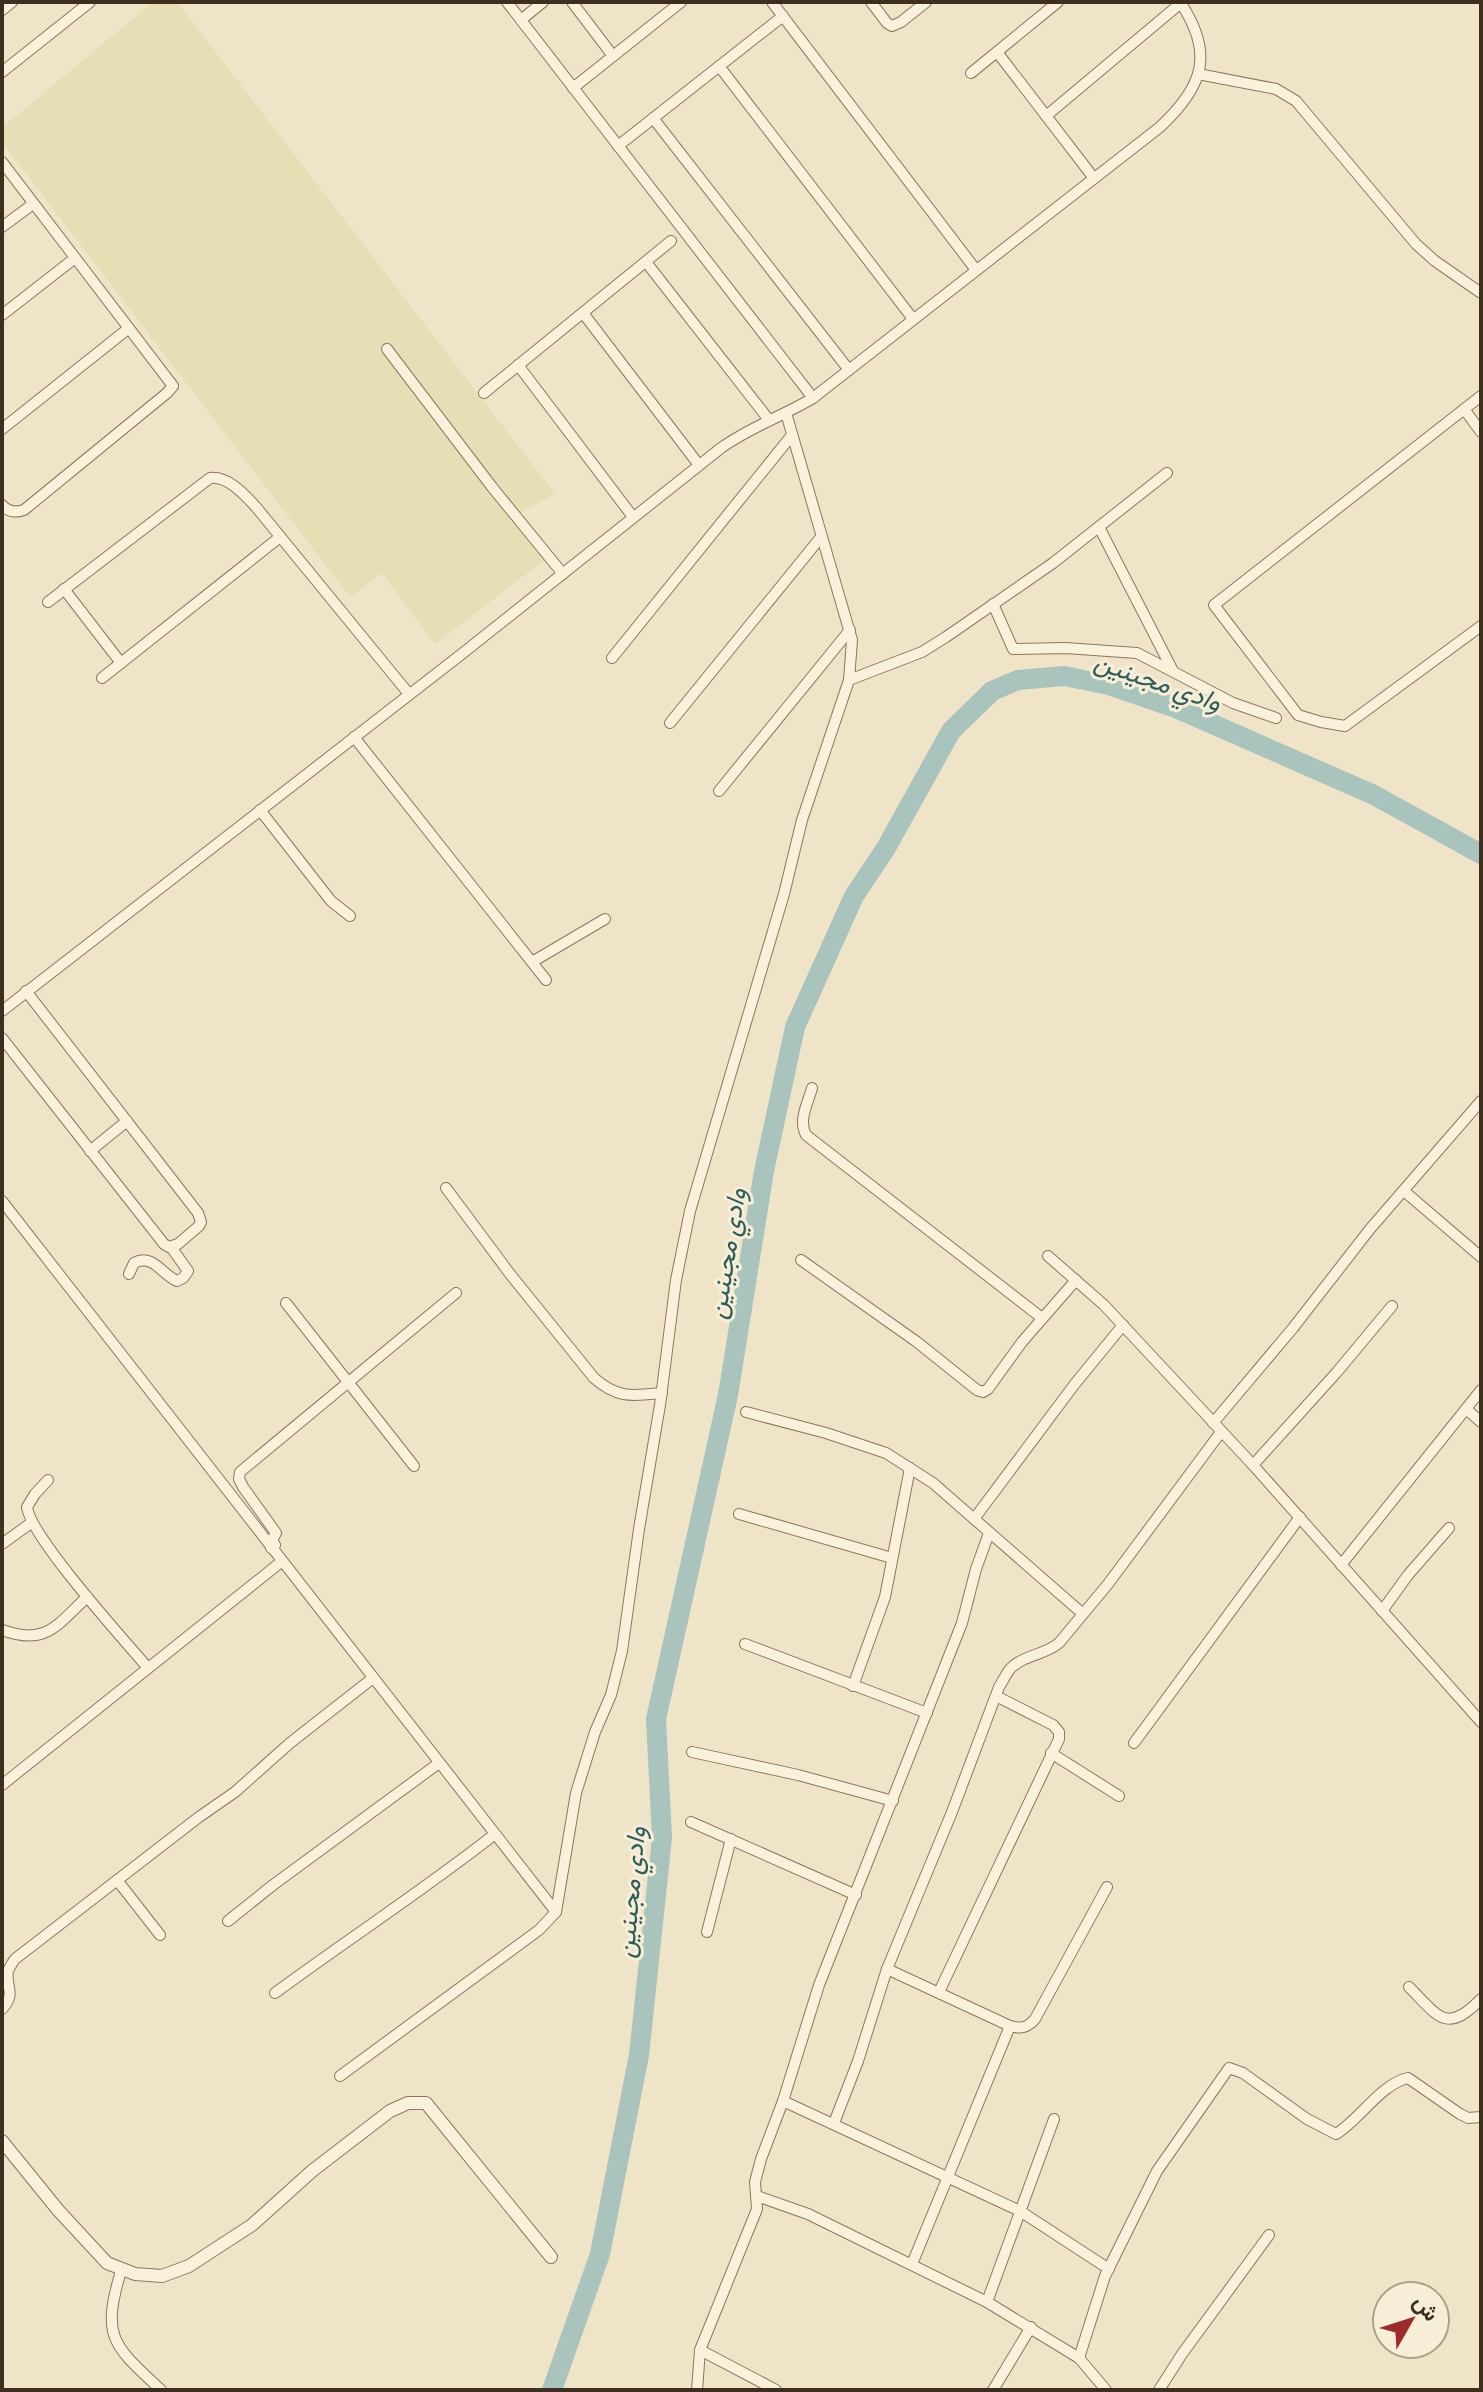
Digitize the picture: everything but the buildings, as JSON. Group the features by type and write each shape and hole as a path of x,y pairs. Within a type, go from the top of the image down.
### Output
{"street":[{"path":"2,10 12,2"},
{"path":"2,72 90,2"},
{"path":"507,2 813,398"},
{"path":"521,20 543,2"},
{"path":"572,2 613,56"},
{"path":"573,88 681,2"},
{"path":"772,2 976,270"},
{"path":"871,2 892,26 926,2"},
{"path":"971,73 1058,2"},
{"path":"2,1011 699,465 737,436 813,398 1173,114 1188,95 1201,59 1198,32 1181,3 1046,116"},
{"path":"618,146 783,16"},
{"path":"997,52 1093,177"},
{"path":"719,66 913,319"},
{"path":"1198,74 1276,89 1296,101 1416,244 1481,293"},
{"path":"653,118 849,370"},
{"path":"2,162 173,386 24,510 15,512 2,505"},
{"path":"2,227 33,204"},
{"path":"484,393 671,241"},
{"path":"2,315 75,258"},
{"path":"646,262 769,420"},
{"path":"583,313 699,465"},
{"path":"2,428 129,328"},
{"path":"387,349 563,574"},
{"path":"518,365 633,517"},
{"path":"1481,396 1214,605 1298,715 1345,726 1481,626"},
{"path":"1464,409 1481,432"},
{"path":"340,2076 539,1930 556,1912 576,1793 595,1732 611,1695 622,1651 662,1393 676,1280 690,1211 784,894 802,820 849,680 850,630 786,413"},
{"path":"612,658 792,435"},
{"path":"849,680 922,652 1099,527 1167,473"},
{"path":"48,602 213,477 243,493 409,694"},
{"path":"1099,527 1174,673"},
{"path":"102,678 280,537"},
{"path":"670,723 821,537"},
{"path":"64,589 121,663"},
{"path":"993,604 1013,649 1079,648 1137,653 1233,703 1276,718"},
{"path":"719,791 850,630"},
{"path":"354,737 546,980"},
{"path":"260,810 331,901 350,916"},
{"path":"532,962 605,919"},
{"path":"26,991 200,1217 199,1226 171,1247"},
{"path":"2,1038 188,1271 177,1281 155,1264 144,1260 134,1263 129,1274"},
{"path":"812,1088 803,1117 802,1128 806,1135 1042,1318"},
{"path":"1213,1423 1293,1328 1370,1229 1481,1101"},
{"path":"90,1151 127,1121"},
{"path":"446,1188 594,1378 607,1389 620,1394 662,1393"},
{"path":"1404,1191 1481,1257"},
{"path":"2,1201 556,1912"},
{"path":"1048,1256 1123,1325 1300,1517 1481,1722"},
{"path":"801,1260 983,1392 1076,1280"},
{"path":"271,1548 275,1545 272,1540 276,1533 243,1487 240,1472 456,1293"},
{"path":"286,1303 414,1466"},
{"path":"1253,1465 1392,1306"},
{"path":"974,1519 1123,1325"},
{"path":"1341,1565 1481,1390"},
{"path":"1466,1409 1481,1422"},
{"path":"746,1412 886,1453 933,1483 1083,1614"},
{"path":"834,2123 858,2061 887,1969 996,1696 1010,1670 1019,1662 1050,1651 1059,1643 1168,1505 1221,1432"},
{"path":"853,1686 885,1597 910,1468"},
{"path":"48,1480 27,1507 31,1523 87,1597 148,1668"},
{"path":"739,1514 892,1558"},
{"path":"1134,1743 1300,1517"},
{"path":"2,1544 31,1523"},
{"path":"1382,1611 1449,1528"},
{"path":"697,2390 700,2350 757,2209 755,2182 761,2159 783,2101 819,1985 962,1623 989,1533"},
{"path":"2,1785 281,1562"},
{"path":"2,1630 34,1637 49,1631 87,1597"},
{"path":"745,1644 927,1713"},
{"path":"2,2009 11,1990 8,1970 15,1959 235,1792 290,1743 373,1678"},
{"path":"939,1992 1059,1739 1059,1732 1053,1725 996,1696"},
{"path":"692,1752 798,1775 893,1801"},
{"path":"1051,1753 1119,1796"},
{"path":"228,1921 439,1763"},
{"path":"691,1822 856,1895"},
{"path":"275,1993 407,1901 495,1834"},
{"path":"707,1932 731,1839"},
{"path":"117,1880 160,1935"},
{"path":"887,1969 1010,2026 1020,2029 1029,2026 1107,1887"},
{"path":"1409,1987 1447,2020 1466,2014 1481,1999"},
{"path":"912,2264 1010,2026"},
{"path":"1079,2358 1109,2269 1157,2171 1229,2068 1243,2073 1307,2119 1336,2134 1375,2099 1408,2078 1460,2114 1468,2118 1481,2117"},
{"path":"2,2141 107,2263 121,2271 162,2276 189,2266 252,2225 366,2127 398,2106 418,2101 426,2103 443,2122 551,2257"},
{"path":"783,2101 1020,2211 1109,2269"},
{"path":"987,2302 1054,2119"},
{"path":"757,2196 808,2214 987,2302 1079,2358 1106,2390"},
{"path":"1159,2390 1269,2235"},
{"path":"121,2271 111,2318 116,2341 123,2354 161,2390"},
{"path":"993,2390 1031,2327"},
{"path":"700,2350 776,2390"}],"shaded area":[{"path":"153,2 177,2 555,494 516,515 546,559 435,644 382,573 350,597 2,142 2,128"}],"waterway":[{"name":"وادي مجينين","path":"552,2390 600,2254 639,2055 662,1838 656,1719 728,1395 764,1171 795,1027 854,896 886,848 951,731 992,691 1018,680 1064,676 1109,685 1176,708 1374,795 1481,854"}]}
